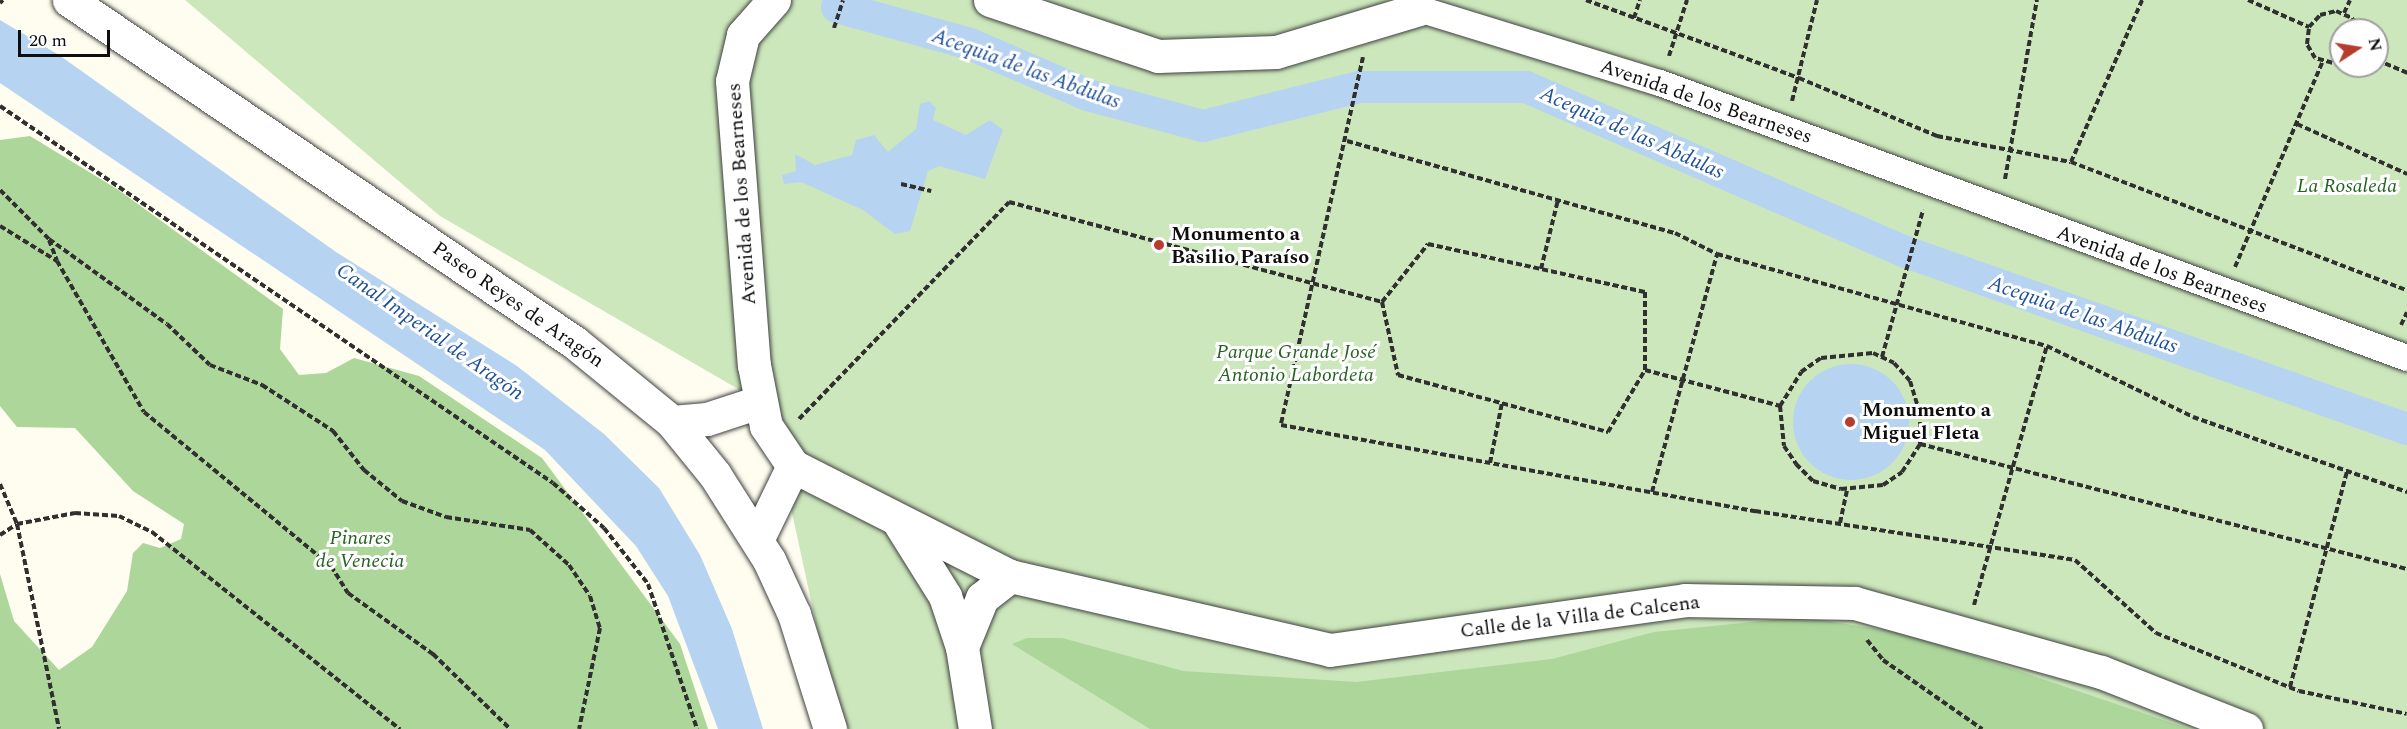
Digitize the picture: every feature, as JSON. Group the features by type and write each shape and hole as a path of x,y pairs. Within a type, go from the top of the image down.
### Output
{"street":[{"name":"Paseo Reyes de Aragón","path":"69,0 574,342 672,422 758,538 794,614 830,729"},
{"name":"Avenida de los Bearneses","path":"774,0 743,35 732,81 759,402 784,456"},
{"name":"Avenida de los Bearneses","path":"990,0 1158,56 1275,52 1420,5 1660,83 2224,293 2407,358"},
{"path":"672,422 707,418 759,402"},
{"path":"758,538 784,456 895,518 926,557 962,647 975,729"},
{"name":"Calle de la Villa de Calcena","path":"895,518 1010,576 1330,650 1685,600 1855,603 2102,672 2246,729"},
{"path":"962,647 982,598 1010,576"}],"path":[{"path":"834,28 843,0"},
{"path":"1586,0 1799,78 1936,136 2014,154 2071,162 2407,290"},
{"path":"1635,18 1640,0"},
{"path":"1660,83 1687,0"},
{"path":"1784,128 1799,78 1817,0"},
{"path":"2014,154 2037,0"},
{"path":"2071,162 2142,0"},
{"path":"2248,0 2309,27"},
{"path":"2344,13 2350,0"},
{"path":"2329,64 2322,63 2310,52 2309,27 2320,15 2344,13"},
{"path":"2344,13 2349,18"},
{"path":"2224,293 2322,63"},
{"path":"1362,65 1347,141 1281,425 1652,492 2074,560 2156,633 2290,687 2407,714"},
{"path":"2389,65 2407,73"},
{"path":"0,106 554,483 604,528 648,584 697,729"},
{"path":"2297,124 2407,174"},
{"path":"1347,141 1675,232 1717,254 1894,306 2047,346 2193,417 2407,492"},
{"path":"901,184 931,191"},
{"path":"0,190 49,239 167,324 210,365 262,385 333,431 364,470 402,501 446,517 530,531 569,566 590,596 600,628 579,729"},
{"path":"1541,269 1558,200"},
{"path":"784,456 1009,202 1382,302"},
{"path":"1882,357 1894,306 1919,222"},
{"path":"0,226 57,261"},
{"path":"49,239 57,261 144,412 331,566 348,593 434,654 510,729"},
{"path":"1428,244 1645,292 1645,370 1608,432 1398,375 1382,302 1428,244"},
{"path":"1652,492 1717,254"},
{"path":"1992,641 1974,603 1988,546 2047,346"},
{"path":"1850,351 1882,357 1910,381 1920,413 1920,444 1902,472 1883,485 1847,490 1813,481 1796,464 1784,446 1780,406 1801,372 1821,358 1850,351"},
{"path":"1645,370 1780,406"},
{"path":"1490,462 1502,403"},
{"path":"1920,444 2407,569"},
{"path":"2290,687 2347,471"},
{"path":"0,484 17,524 59,729"},
{"path":"1840,524 1847,490"},
{"path":"0,535 17,524 106,514 153,532 400,729"},
{"path":"1874,608 1862,634 1883,660 1982,729"}],"green space":[{"name":"Parque Grande José Antonio Labordeta","path":"185,0 2407,0 2407,729 839,729 769,407 440,216"},
{"name":"Pinares de Venecia","path":"30,136 117,189 283,309 280,349 299,375 326,373 354,358 419,376 542,458 680,644 708,729 0,729 0,574 14,621 59,670 92,647 127,591 133,553 143,543 160,548 181,539 184,524 133,491 75,428 17,427 0,406 0,140"},
{"path":"1803,617 1913,635 2190,729 1150,729 1012,644 1027,638 1062,638 1183,671 1356,682 1552,659 1654,632"}],"water":[{"name":"Canal Imperial de Aragón","path":"0,20 59,55 336,252 517,366 604,434 659,488 700,555 732,629 763,729 718,729 668,596 636,546 545,450 0,83"},
{"path":"929,101 936,108 933,120 966,135 990,120 1003,130 985,179 939,166 928,171 910,231 895,234 863,210 801,182 784,184 782,175 796,171 795,154 815,165 852,155 856,140 874,135 888,152 916,129 920,104"},
{"path":"1851,364 1873,369 1892,381 1904,400 1909,422 1904,444 1892,463 1873,475 1851,480 1829,475 1810,463 1798,444 1793,422 1798,400 1810,381 1829,369"}],"waterway":[{"name":"Acequia de las Abdulas","path":"837,7 970,44 1088,95 1203,126 1360,87 1526,87 1906,252 2407,429"}],"place":[{"name":"Monumento a Basilio Paraíso","path":"1159,245"},
{"name":"Monumento a Miguel Fleta","path":"1850,422"}],"park label":[{"name":"La Rosaleda","path":"2347,186"}]}
